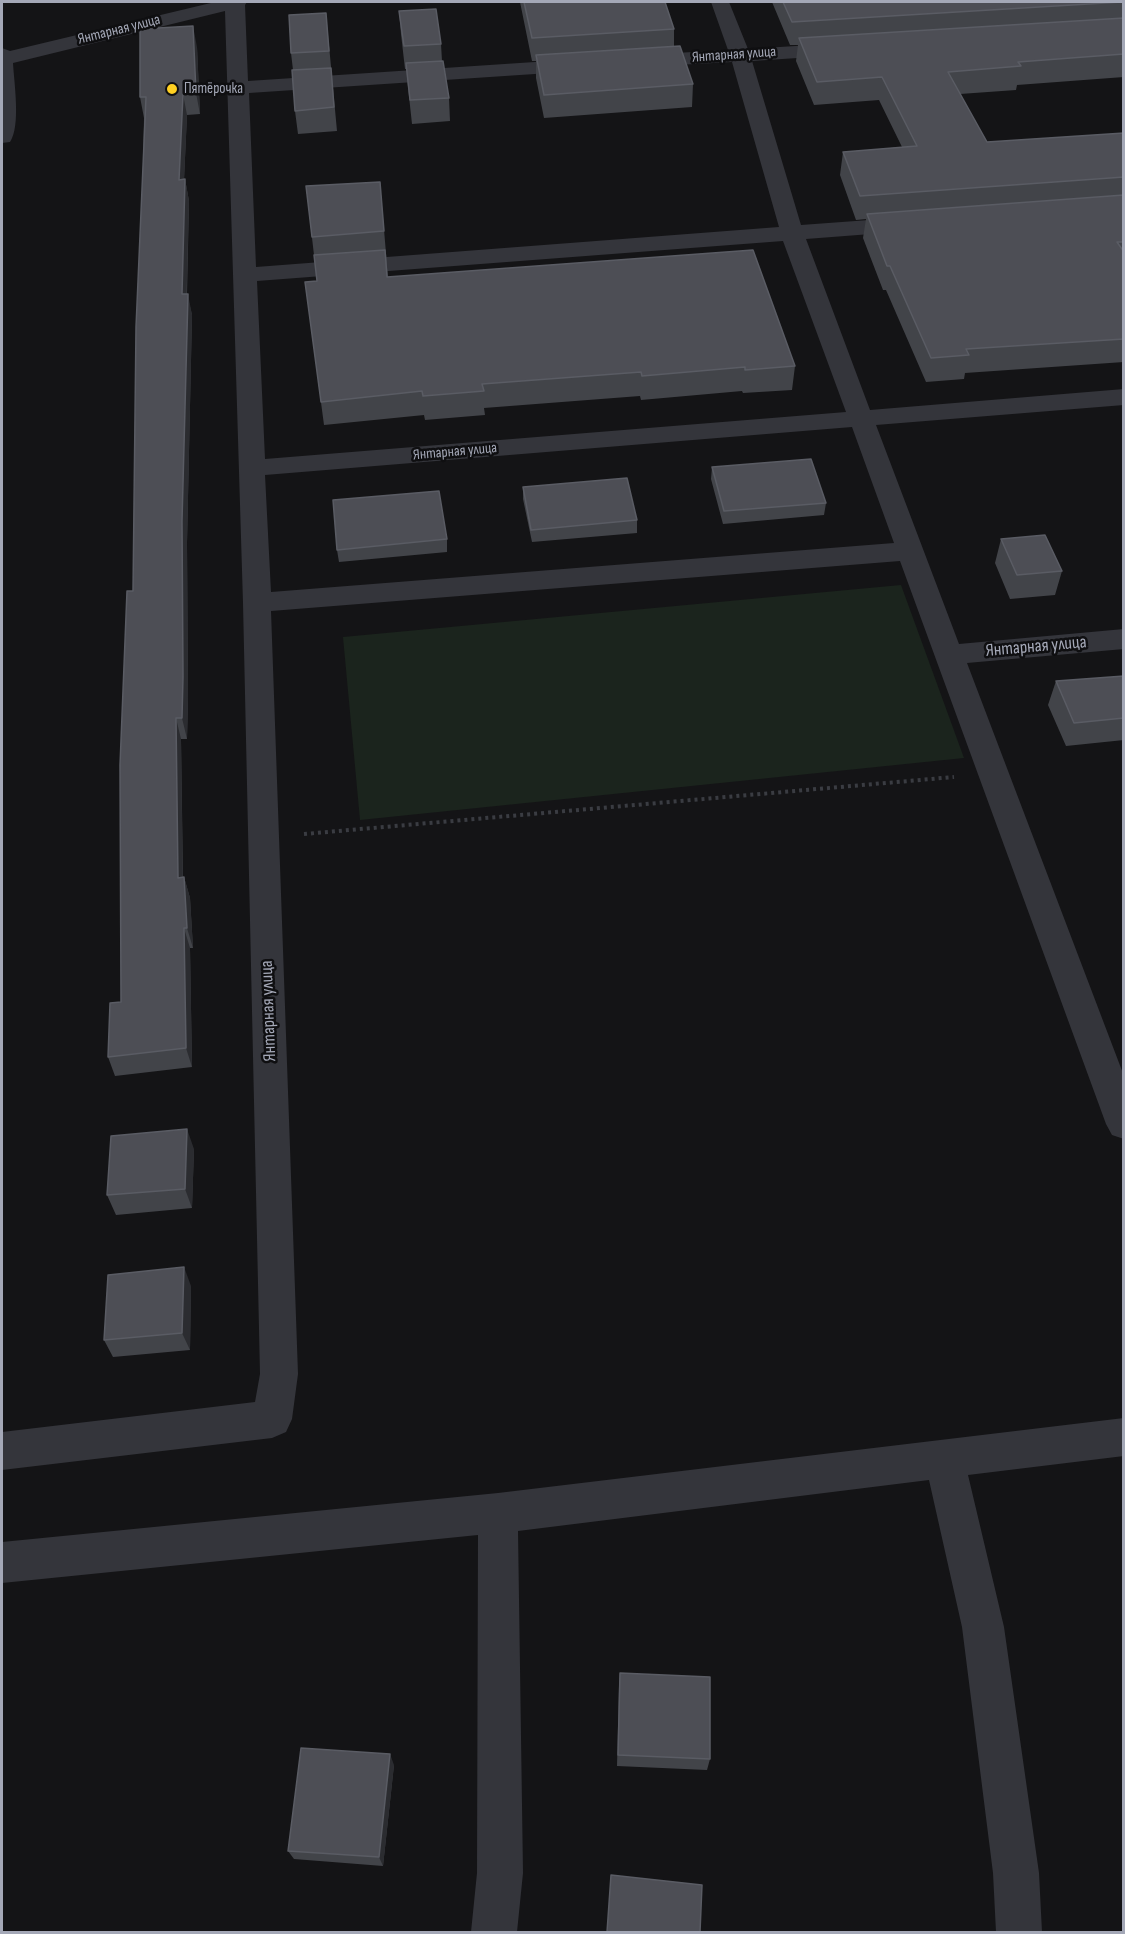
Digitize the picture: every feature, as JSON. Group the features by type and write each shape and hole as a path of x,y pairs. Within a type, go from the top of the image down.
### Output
{"street":[{"name":"Янтарная улица","path":"2,57 236,2 237,88 257,603 279,1374 272,1419 2,1451"},
{"path":"720,2 740,55 792,233 993,773 1115,1075 1124,1124"},
{"name":"Янтарная улица","path":"620,63 868,47"},
{"path":"2,57 2,137"},
{"path":"237,88 596,64"},
{"path":"244,275 934,223"},
{"name":"Янтарная улица","path":"252,468 1124,398"},
{"path":"257,603 910,550"},
{"name":"Янтарная улица","path":"950,655 1124,639"},
{"path":"2,1563 498,1513 1124,1437"},
{"path":"944,1460 983,1627 1016,1874 1019,1932"},
{"path":"494,1932 500,1873 498,1513"}],"path":[{"path":"264,837 993,773"}],"shaded area":[{"path":"901,585 964,758 360,820 343,637"}],"building":[{"path":"524,2 665,2 674,29 532,38"},
{"path":"783,2 1122,2 792,22"},
{"path":"436,9 441,44 404,46 399,11"},
{"path":"326,13 329,51 291,53 289,15"},
{"path":"1124,18 1124,54 1018,62 1021,66 948,72 987,142 1124,133 1124,177 860,196 843,152 917,146 882,77 817,82 799,38"},
{"path":"193,26 196,93 183,94 179,180 185,179 182,294 188,294 182,521 182,718 176,718 178,878 184,877 187,928 184,928 186,1048 108,1057 110,1003 121,1002 120,765 127,591 133,591 136,327 146,97 140,97 140,29"},
{"path":"680,46 693,84 544,95 536,55"},
{"path":"443,61 449,98 410,100 406,63"},
{"path":"331,68 334,107 295,111 292,70"},
{"path":"380,182 384,231 312,237 306,186"},
{"path":"1124,195 1124,242 1117,242 1124,252 1124,339 966,349 969,355 931,358 890,266 887,266 867,214"},
{"path":"385,250 387,277 753,250 795,366 745,370 745,367 642,376 641,372 482,384 484,391 423,396 422,391 321,402 305,282 317,281 314,255"},
{"path":"811,459 826,503 724,511 712,467"},
{"path":"627,478 637,520 531,530 523,487"},
{"path":"439,491 447,539 337,550 333,500"},
{"path":"1045,535 1062,571 1017,575 1001,539"},
{"path":"1124,676 1124,718 1074,723 1056,681"},
{"path":"187,1129 185,1189 107,1195 111,1136"},
{"path":"184,1267 182,1333 104,1340 108,1275"},
{"path":"620,1673 710,1677 710,1759 618,1755"},
{"path":"301,1748 390,1754 379,1857 288,1851"},
{"path":"611,1875 702,1885 700,1932 607,1932"}],"place":[{"name":"Пятёрочка","path":"172,89"}]}
